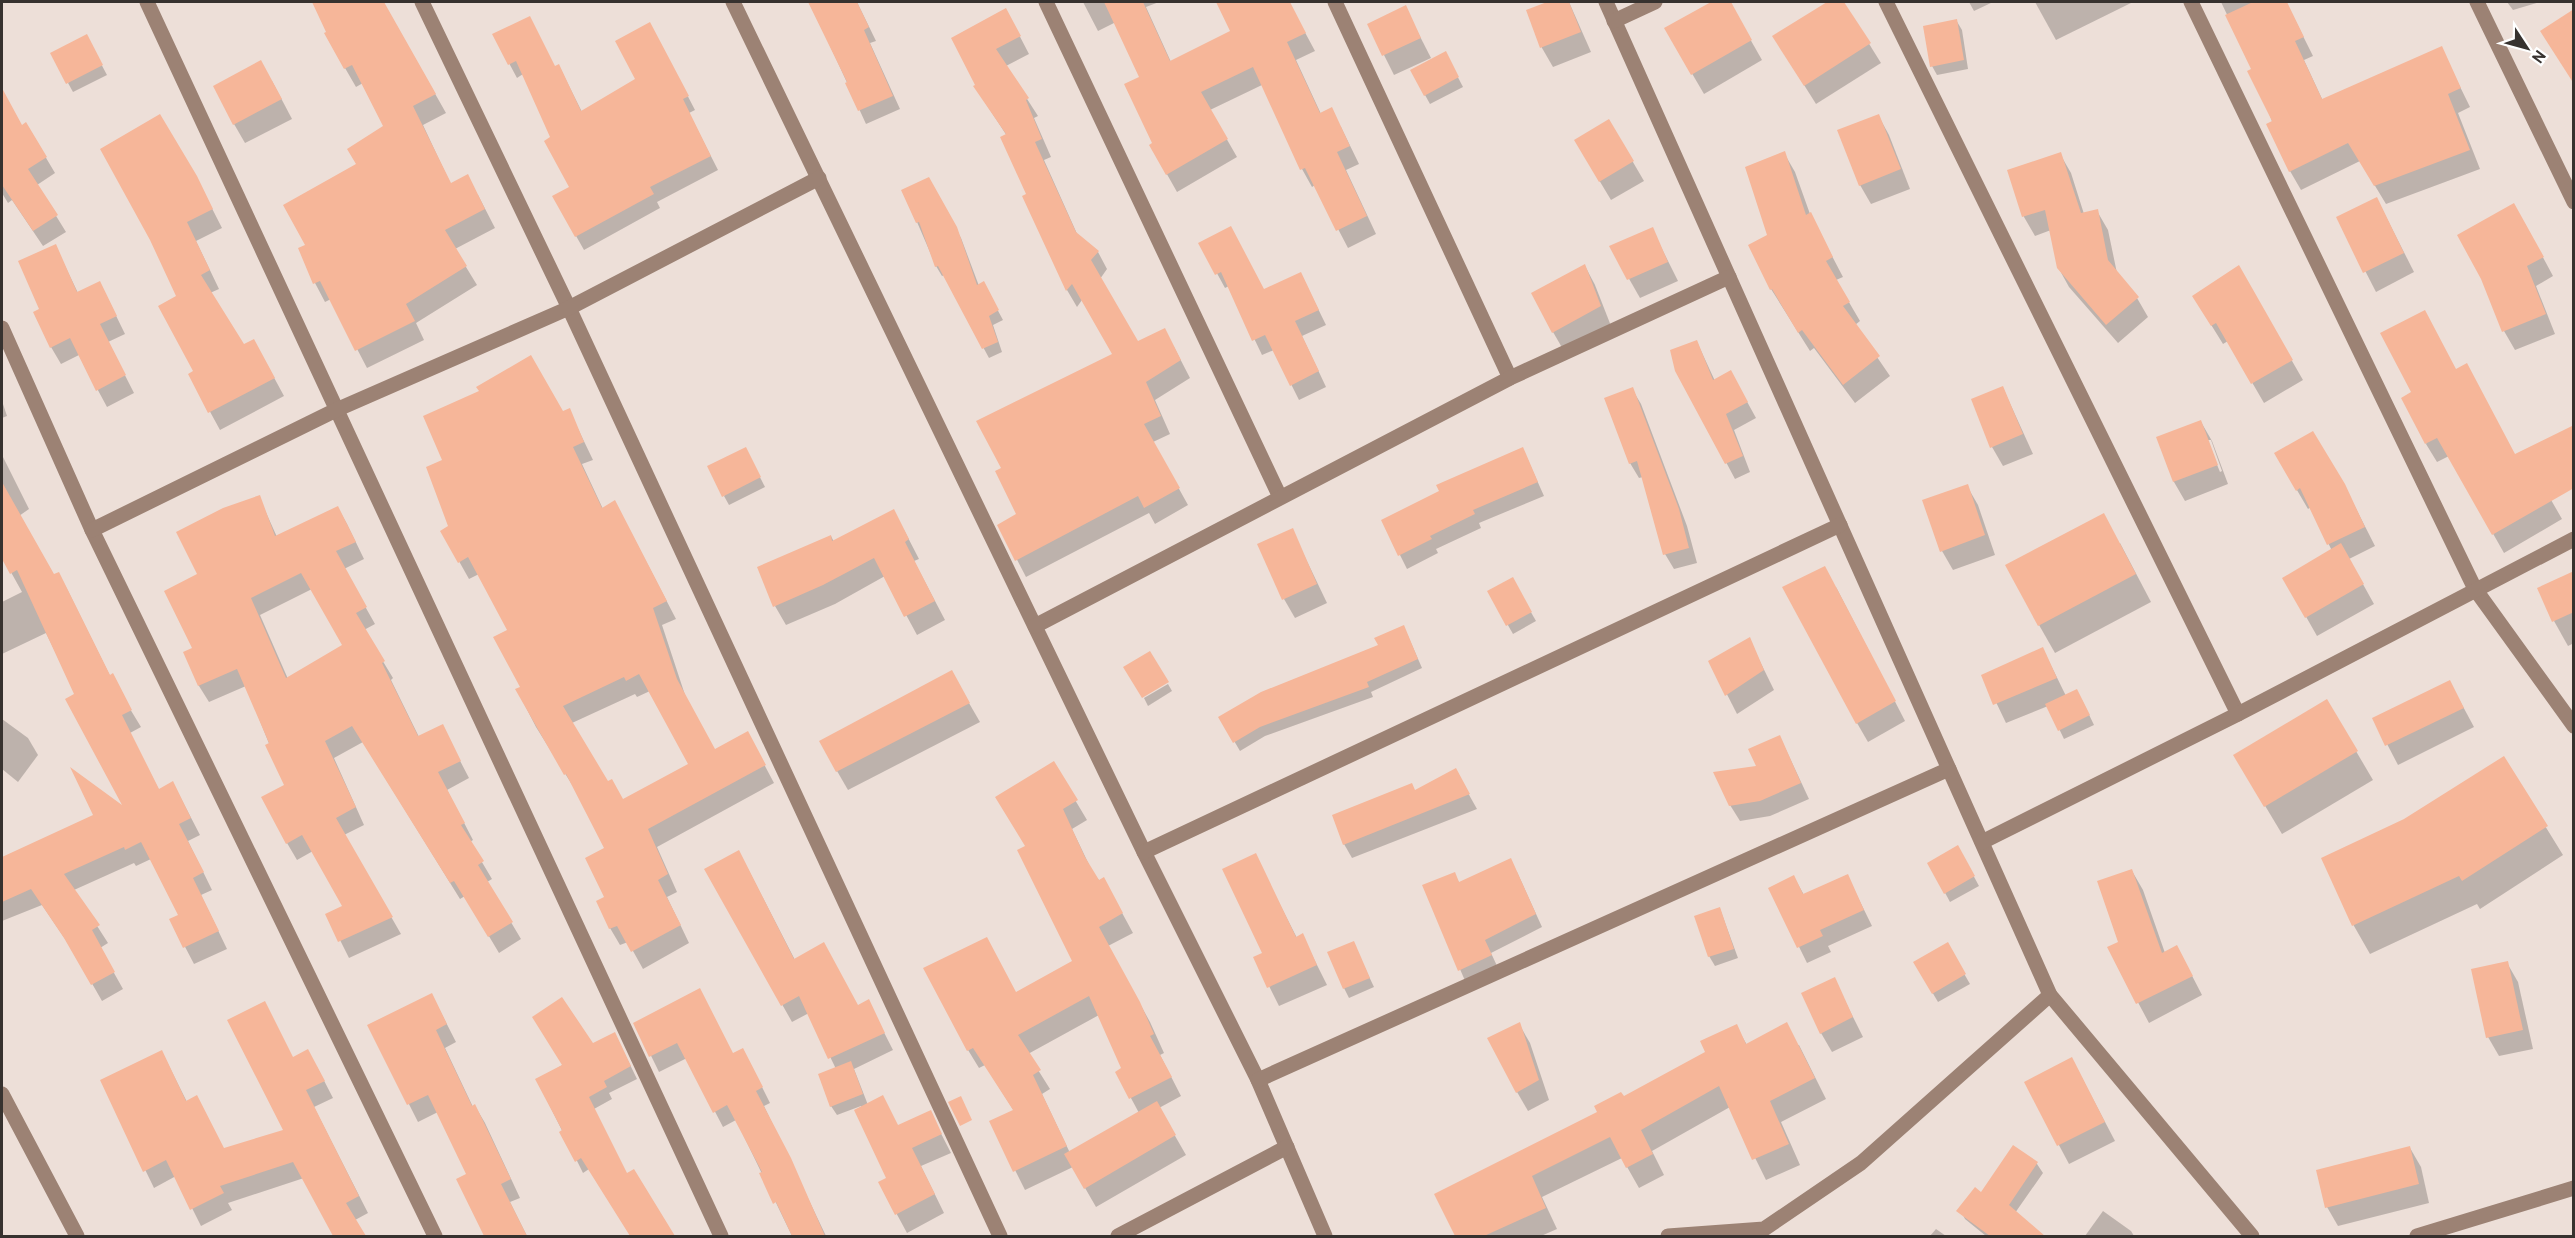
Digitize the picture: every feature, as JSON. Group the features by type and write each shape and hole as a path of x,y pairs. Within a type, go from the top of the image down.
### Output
{"street":[{"path":"147,2 721,1236"},
{"path":"422,2 569,308 1000,1236"},
{"path":"733,2 1144,852 1258,1080 1325,1236"},
{"path":"1047,2 1280,497"},
{"path":"1335,2 1510,378"},
{"path":"1606,2 2050,995 2252,1236"},
{"path":"1614,21 1655,2"},
{"path":"1886,2 2238,714"},
{"path":"2191,2 2475,589 2574,726"},
{"path":"2476,2 2574,202"},
{"path":"92,530 336,410 569,308 819,178"},
{"path":"1035,626 1510,378 1729,277"},
{"path":"2,328 92,530 435,1236"},
{"path":"1144,852 1840,525"},
{"path":"1982,842 2238,714 2574,539"},
{"path":"1258,1080 1949,769"},
{"path":"1668,1236 1764,1230 1861,1163 2050,995"},
{"path":"2,1094 77,1236"},
{"path":"1118,1236 1287,1148"},
{"path":"2417,1236 2450,1232 2574,1188"}],"building":[{"path":"312,2 384,2 436,94 413,106 451,183 468,174 485,209 445,230 467,266 406,304 415,321 355,351 320,281 313,284 298,248 305,245 283,205 356,164 347,149 383,126 352,65 344,69 324,33 326,32"},
{"path":"808,2 857,2 869,27 864,30 893,96 858,111 845,83 847,82"},
{"path":"1104,2 1143,2 1170,61 1230,31 1216,2 1290,2 1306,33 1287,42 1320,113 1332,107 1350,146 1337,152 1367,216 1336,231 1305,168 1300,170 1253,67 1201,92 1228,139 1166,175 1149,145 1152,143 1124,84 1139,77"},
{"path":"1547,2 1569,2 1581,32 1540,48 1526,10"},
{"path":"1711,2 1731,2 1752,40 1691,75 1664,28"},
{"path":"1827,2 1844,2 1871,43 1804,86 1772,36"},
{"path":"2253,2 2287,2 2304,37 2295,41 2322,99 2442,46 2461,88 2448,94 2470,150 2374,186 2348,143 2289,172 2266,124 2272,121 2247,71 2251,69 2225,15"},
{"path":"1406,5 1421,38 1382,56 1367,24"},
{"path":"1006,8 1021,36 996,49 1029,98 1026,100 1042,139 1035,142 1076,232 1099,251 1091,260 1138,341 1165,328 1181,360 1146,382 1161,416 1144,424 1180,488 1144,508 1138,496 1015,561 997,525 1016,514 995,471 1001,468 976,421 1112,354 1072,284 1066,291 1022,196 1026,194 1000,137 1006,134 973,86 975,85 951,38"},
{"path":"2574,9 2574,84 2540,31"},
{"path":"530,16 555,66 559,64 581,111 635,79 615,41 650,22 689,96 683,99 711,156 650,187 654,194 575,237 552,196 569,187 544,141 550,137 516,61 508,65 492,34"},
{"path":"1957,19 1964,60 1930,67 1923,26"},
{"path":"87,34 103,65 66,84 50,53"},
{"path":"1446,51 1459,77 1424,96 1410,70"},
{"path":"261,60 282,99 233,125 213,86"},
{"path":"2,88 22,125 26,122 47,157 28,169 58,215 33,231 2,185"},
{"path":"160,114 197,176 213,209 187,222 210,270 201,275 244,344 254,339 275,378 208,413 188,374 193,371 158,306 176,296 150,240 100,149"},
{"path":"1879,114 1901,169 1859,186 1837,130"},
{"path":"1609,119 1634,161 1599,182 1574,140"},
{"path":"1785,151 1806,215 1811,212 1833,257 1826,261 1850,302 1843,306 1880,356 1843,385 1802,330 1798,333 1772,289 1770,290 1748,245 1767,235 1745,167"},
{"path":"2061,152 2081,213 2098,209 2108,260 2139,297 2106,325 2057,268 2045,210 2022,217 2007,170"},
{"path":"929,177 957,227 977,285 984,281 999,310 989,316 998,342 982,349 938,266 935,267 919,222 916,223 901,190"},
{"path":"2377,197 2404,253 2363,273 2336,217"},
{"path":"2514,203 2544,257 2527,266 2546,314 2502,332 2481,279 2457,235"},
{"path":"1231,226 1264,289 1301,272 1319,310 1295,321 1319,371 1290,386 1265,335 1252,341 1221,272 1215,275 1198,243"},
{"path":"1653,227 1668,262 1627,280 1609,246"},
{"path":"56,244 77,292 100,281 117,316 100,324 126,375 96,391 70,338 50,348 33,312 39,309 18,261"},
{"path":"1585,264 1601,306 1552,333 1531,293"},
{"path":"2239,265 2293,360 2251,384 2216,323 2211,326 2192,296"},
{"path":"2425,310 2456,369 2467,363 2515,454 2574,425 2574,488 2492,535 2437,438 2425,444 2401,398 2411,392 2380,333"},
{"path":"1697,340 1713,380 1731,370 1748,402 1726,414 1743,456 1725,464 1675,371 1670,350"},
{"path":"531,355 563,411 570,408 584,442 573,447 602,508 615,500 667,601 653,608 677,679 715,749 748,731 766,765 648,829 668,874 658,880 681,925 631,952 617,926 609,929 596,901 604,897 585,858 604,848 566,774 564,775 515,689 520,687 493,637 507,630 468,557 458,563 440,531 448,526 426,467 442,460 423,416 479,391 476,387","holes":["639,674 688,764 623,799 612,779 608,781 563,706 624,677 626,681"]},
{"path":"2003,386 2023,434 1990,448 1971,399"},
{"path":"1633,387 1679,509 1689,548 1663,555 1637,461 1629,464 1604,398"},
{"path":"2201,420 2218,465 2173,482 2156,437"},
{"path":"2313,431 2345,484 2365,527 2327,545 2300,488 2296,491 2274,453"},
{"path":"746,447 761,477 722,497 707,466"},
{"path":"1523,447 1538,482 1473,510 1475,514 1430,536 1432,539 1398,556 1381,520 1439,491 1436,485"},
{"path":"2,482 54,574 59,572 110,675 113,673 132,710 122,715 159,789 173,781 191,818 179,824 204,872 193,878 219,931 183,948 169,919 178,915 141,842 125,850 124,847 64,874 100,925 92,930 115,972 91,985 64,938 31,889 2,902 2,857 93,815 70,767 122,805 65,699 74,694 17,570 10,574 2,559"},
{"path":"1968,484 1985,535 1940,552 1922,500"},
{"path":"260,495 275,536 338,506 356,542 336,551 367,607 356,613 385,661 382,663 418,736 443,724 461,761 438,772 465,823 461,825 484,861 478,865 513,922 488,937 454,881 450,883 352,726 325,741 356,807 336,818 393,917 338,942 325,914 342,906 302,835 286,844 261,797 284,785 265,745 269,743 237,669 198,686 183,652 192,648 164,591 197,574 176,532 223,508","holes":["301,573 342,645 286,678 251,598"]},
{"path":"894,509 909,539 905,542 935,601 904,617 874,558 823,585 773,607 757,567 831,535 832,541"},
{"path":"2104,513 2136,574 2038,626 2005,565"},
{"path":"1293,528 1317,584 1282,600 1257,544"},
{"path":"2341,543 2364,584 2305,618 2282,578"},
{"path":"1825,566 1896,701 1856,724 1782,587"},
{"path":"2574,571 2574,612 2552,622 2537,588"},
{"path":"1513,577 1532,612 1506,626 1487,591"},
{"path":"1404,625 1418,659 1367,682 1369,687 1260,727 1233,743 1218,717 1261,692 1378,645 1374,638"},
{"path":"1750,637 1764,670 1725,696 1708,661"},
{"path":"2043,647 2057,678 1993,705 1981,675"},
{"path":"1150,651 1169,682 1142,698 1123,667"},
{"path":"952,670 970,703 836,772 819,741"},
{"path":"2450,680 2464,708 2385,746 2372,718"},
{"path":"2077,689 2090,715 2058,731 2045,704"},
{"path":"2327,699 2358,751 2264,807 2233,755"},
{"path":"1780,735 1801,783 1760,801 1729,806 1713,772 1756,766 1748,749"},
{"path":"2504,756 2548,826 2462,881 2459,876 2352,926 2321,858 2404,819"},
{"path":"1054,761 1078,800 1063,809 1085,857 1099,880 1104,877 1123,913 1099,927 1140,1002 1154,1034 1150,1036 1172,1077 1129,1099 1115,1072 1121,1068 1089,996 1018,1035 1041,1070 1033,1075 1067,1146 1013,1172 989,1121 1013,1110 973,1048 967,1051 923,968 987,937 1016,992 1072,961 1017,850 1025,846 995,797"},
{"path":"1456,768 1470,794 1343,845 1332,815 1412,783 1415,790"},
{"path":"1958,845 1975,876 1944,894 1927,863"},
{"path":"739,850 794,959 824,942 858,1005 869,999 885,1033 828,1059 799,996 781,1006 704,869"},
{"path":"1256,853 1296,937 1303,933 1317,965 1267,988 1253,957 1262,953 1222,869"},
{"path":"1511,858 1536,914 1485,940 1492,955 1458,971 1422,885 1455,872 1459,882"},
{"path":"2132,869 2162,953 2177,945 2193,976 2136,1004 2107,947 2118,942 2097,881"},
{"path":"1848,874 1864,910 1820,930 1823,936 1797,948 1768,888 1794,875 1803,894"},
{"path":"1720,907 1734,949 1708,957 1694,916"},
{"path":"1354,941 1370,978 1343,989 1327,952"},
{"path":"1948,942 1966,974 1932,994 1913,962"},
{"path":"2508,961 2523,1030 2486,1038 2471,969"},
{"path":"1835,977 1853,1017 1820,1034 1801,993"},
{"path":"700,988 733,1053 743,1048 763,1087 756,1091 791,1158 825,1236 792,1236 776,1202 773,1204 759,1173 762,1172 727,1105 713,1113 677,1043 649,1057 633,1023"},
{"path":"432,993 447,1024 436,1030 472,1106 475,1104 511,1179 501,1184 527,1236 484,1236 456,1179 466,1174 428,1095 407,1105 367,1025"},
{"path":"562,997 593,1043 615,1032 631,1066 604,1081 607,1087 589,1097 627,1173 634,1169 675,1236 630,1236 581,1158 575,1162 559,1132 562,1130 535,1079 562,1065 532,1017"},
{"path":"265,1001 293,1057 308,1049 325,1081 306,1090 359,1196 346,1203 366,1236 333,1236 293,1162 220,1186 224,1193 190,1210 166,1160 143,1172 100,1080 162,1050 186,1101 197,1095 224,1148 283,1130 227,1020"},
{"path":"1520,1022 1539,1080 1516,1093 1487,1038"},
{"path":"1787,1022 1815,1078 1770,1101 1789,1144 1752,1160 1719,1086 1641,1130 1653,1154 1626,1168 1610,1137 1532,1176 1546,1208 1484,1236 1455,1236 1434,1194 1597,1112 1594,1106 1621,1092 1624,1096 1705,1052 1700,1041 1737,1024 1746,1044"},
{"path":"2072,1057 2105,1122 2057,1146 2024,1082"},
{"path":"851,1061 863,1094 830,1107 818,1074"},
{"path":"883,1095 898,1125 931,1110 942,1134 912,1148 935,1194 895,1215 878,1182 886,1178 854,1110"},
{"path":"961,1096 972,1120 960,1126 948,1102"},
{"path":"1157,1101 1176,1135 1084,1189 1064,1154"},
{"path":"2013,1145 2038,1162 2009,1205 2045,1236 1990,1236 1956,1211 1975,1187 1981,1192"},
{"path":"2410,1146 2419,1184 2325,1208 2316,1170"}]}
